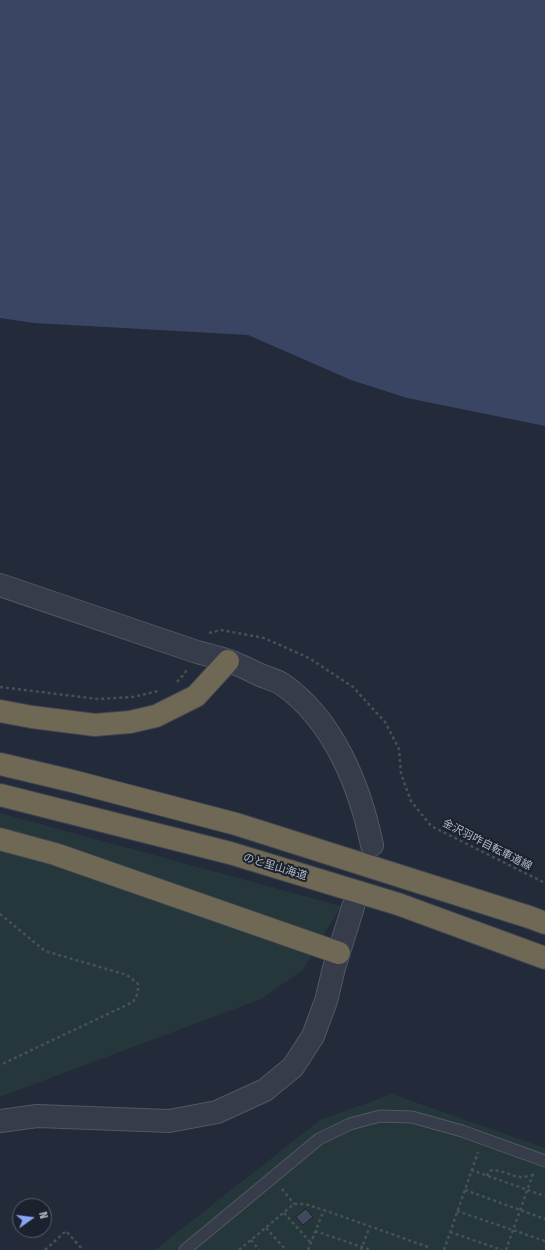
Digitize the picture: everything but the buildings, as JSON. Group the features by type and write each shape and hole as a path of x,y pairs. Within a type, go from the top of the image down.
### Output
{"highway":[{"path":"0,711 32,717 95,725 130,722 156,716 196,696 228,661"},
{"path":"0,764 72,781 236,824 406,877 545,923"},
{"name":"のと里山海道","path":"0,795 230,853 398,904 545,958"},
{"path":"0,839 55,854 339,953"}],"street":[{"path":"0,585 197,652 228,661 282,684 308,707 330,735 344,760 357,789 372,845"},
{"path":"0,1122 37,1116 169,1122 217,1112 265,1090 293,1067 313,1036 326,1001 339,953 354,907"}],"lane":[{"path":"185,1250 319,1139 350,1124 380,1116 412,1117 462,1131 545,1161"}],"path":[{"name":"金沢羽咋自転車道線","path":"175,684 185,673 197,652 198,643 208,634 220,630 264,638 309,658 354,688 385,722 399,748 401,774 411,801 431,826 545,883"},
{"path":"0,687 98,699 133,697 164,689"},
{"path":"0,914 45,951 127,976 138,984 138,993 133,1002 0,1065"},
{"path":"444,1250 479,1149"},
{"path":"471,1170 545,1196"},
{"path":"487,1176 489,1171 494,1170 520,1177 526,1177 533,1174 506,1250"},
{"path":"281,1188 294,1204"},
{"path":"464,1190 545,1219"},
{"path":"239,1250 294,1204 305,1204 370,1226 433,1250"},
{"path":"308,1250 324,1210"},
{"path":"457,1211 545,1241"},
{"path":"284,1213 311,1243"},
{"path":"362,1248 370,1226"},
{"path":"266,1228 286,1250"},
{"path":"45,1250 66,1231 81,1249"},
{"path":"316,1231 371,1250"},
{"path":"450,1232 502,1250"},
{"path":"251,1240 259,1250"}],"shaded area":[{"path":"0,813 341,906 303,970 261,999 0,1097"},
{"path":"392,1094 545,1148 545,1250 155,1250 320,1120"}],"water":[{"path":"0,0 545,0 545,426 407,398 351,380 248,335 34,323 0,318"}],"tunnel":[{"path":"353,907 372,847"}]}
